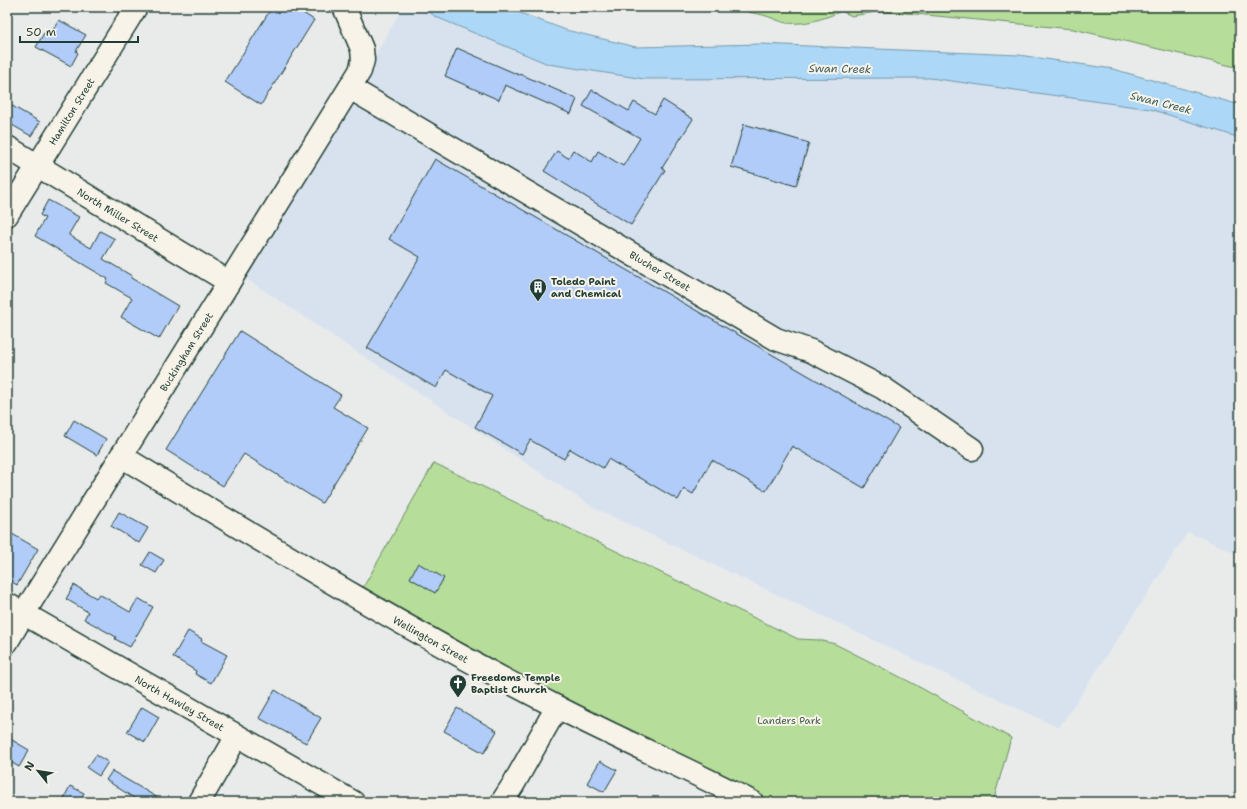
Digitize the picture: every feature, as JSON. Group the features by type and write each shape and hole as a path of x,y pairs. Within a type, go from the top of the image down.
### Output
{"street":[{"name":"Hamilton Street","path":"7,215 136,7"},
{"name":"Buckingham Street","path":"7,642 15,608 121,456 360,71 363,60 362,49 344,7"},
{"name":"Blucher Street","path":"350,88 776,338 811,351 883,388 972,449"},
{"name":"North Miller Street","path":"7,148 229,282"},
{"name":"Wellington Street","path":"121,456 352,595 557,707 752,802"},
{"name":"North Hawley Street","path":"15,608 353,802"},
{"path":"502,802 557,707"},
{"path":"199,802 236,736"}],"shaded area":[{"path":"403,7 504,7 566,30 636,47 761,44 1019,55 1113,69 1240,107 1240,555 1188,532 1059,728 594,508 245,278"}],"green space":[{"path":"740,7 1240,7 1240,68 1073,29 905,13 876,12 852,16 841,11 814,21 786,23 748,12"},
{"name":"Landers Park","path":"434,463 798,639 819,640 835,644 912,683 1011,738 993,802 767,802 550,694 361,591"}],"water":[{"name":"Swan Creek","path":"422,7 504,7 566,30 636,47 761,44 1019,55 1113,69 1240,105 1240,138 1150,109 930,78 644,79 548,64 436,17"}],"building":[{"path":"272,7 294,7 314,20 261,105 225,82"},
{"path":"59,20 86,35 76,51 78,53 71,66 36,47 44,33 49,36"},
{"path":"457,48 577,99 571,114 505,85 499,100 445,76"},
{"path":"592,90 629,111 634,102 655,114 663,100 693,119 662,168 665,170 631,225 544,171 557,151 568,158 573,150 592,162 598,151 623,166 640,138 583,106"},
{"path":"7,103 40,122 31,136 7,122"},
{"path":"744,124 809,143 796,186 731,167"},
{"name":"Toledo Paint and Chemical","path":"435,159 899,428 864,488 792,446 766,491 712,460 693,494 684,489 678,500 608,459 603,468 570,449 564,459 530,440 522,454 475,427 492,396 446,370 436,388 367,348 420,257 389,239"},
{"path":"48,200 79,217 69,235 91,248 100,231 115,239 103,259 132,276 131,278 178,306 159,339 121,317 132,298 106,283 108,279 35,236 45,218 40,215"},
{"path":"240,331 341,395 333,407 368,428 322,503 244,454 223,486 166,450"},
{"path":"74,420 106,439 97,455 65,436"},
{"path":"119,512 148,528 139,543 111,526"},
{"path":"7,531 38,549 17,585 7,579"},
{"path":"150,552 164,560 156,573 142,565"},
{"path":"418,563 444,578 435,593 410,578"},
{"path":"74,585 96,598 99,594 130,612 138,598 153,607 130,647 115,639 116,637 84,619 88,612 66,599"},
{"path":"188,631 202,639 201,641 227,655 211,683 195,674 196,671 173,657"},
{"path":"275,690 321,718 306,743 259,718"},
{"path":"142,707 159,717 145,742 127,732"},
{"path":"457,708 497,731 484,753 444,731"},
{"path":"7,737 29,750 19,767 7,760"},
{"path":"96,755 108,762 99,776 87,768"},
{"path":"600,761 617,770 604,792 587,783"},
{"path":"112,771 165,802 140,802 106,780"},
{"path":"70,786 84,793 80,802 71,802 64,798"}],"place":[{"name":"Toledo Paint and Chemical","path":"538,302"},
{"name":"Freedoms Temple Baptist Church","path":"458,698"}]}
